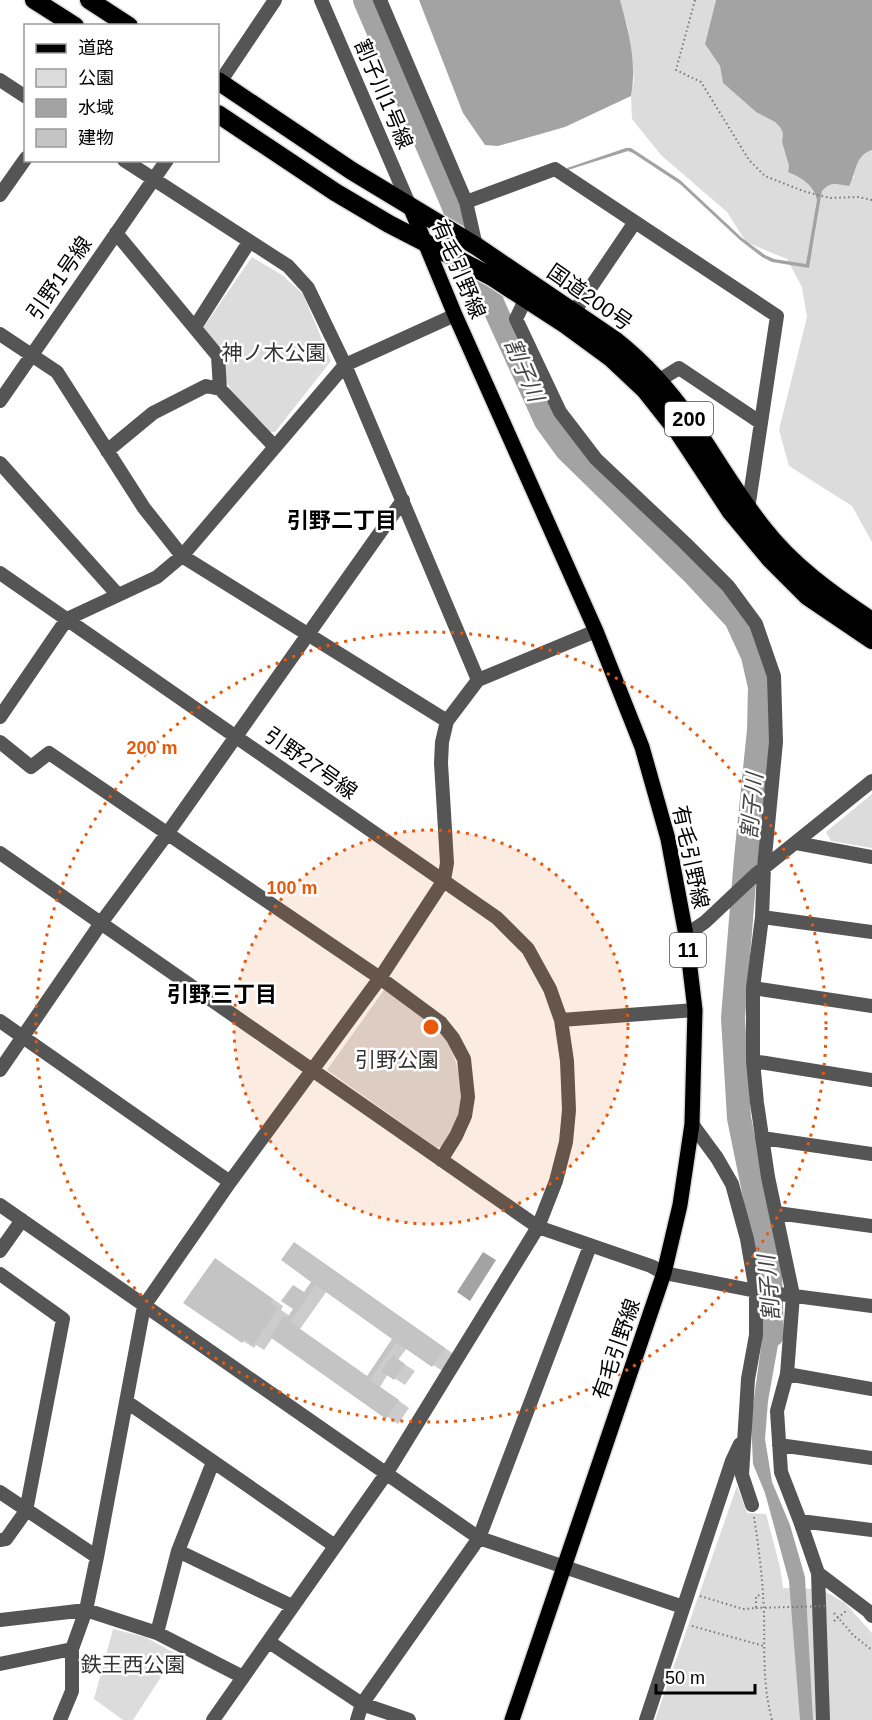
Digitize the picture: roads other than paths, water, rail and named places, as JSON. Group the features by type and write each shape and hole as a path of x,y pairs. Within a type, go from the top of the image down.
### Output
{"highway":[{"path":"34,0 72,24"},
{"path":"49,0 84,24"},
{"path":"88,0 126,24"},
{"path":"101,0 135,24"},
{"name":"国道200号","path":"219,82 352,171 476,246 616,341 658,381 690,421 763,529 797,566 836,597 872,621"},
{"name":"国道200号","path":"219,115 335,192 389,224 426,241 492,277 611,358 645,390 679,433 731,512 771,560 807,596 872,640"}],"main road":[{"name":"有毛引野線","path":"410,204 455,315 596,631 642,747 668,839 686,935 696,1010 692,1124 680,1205 664,1273 512,1720"}],"street":[{"path":"219,80 275,0"},
{"name":"割子川1号線","path":"321,0 410,204"},
{"path":"380,0 466,202 476,246"},
{"path":"0,80 24,96"},
{"path":"0,195 24,161"},
{"path":"127,162 288,266 308,288 345,365 478,680"},
{"name":"引野1号線","path":"0,401 166,162"},
{"path":"466,202 555,169 777,316 748,509"},
{"path":"574,312 634,222"},
{"path":"116,233 218,356 220,389"},
{"path":"195,327 249,242"},
{"path":"525,298 516,319 560,412 596,459 686,543 728,586 756,624 774,676 776,742 759,871 762,917 753,988 753,1061 762,1138 777,1213 789,1294 787,1374 777,1412 780,1472 818,1573 823,1720"},
{"path":"0,717 67,620 157,577 182,556 345,365 455,315"},
{"path":"0,334 57,372 144,508 182,556 447,721"},
{"path":"658,381 679,368 761,423"},
{"path":"107,451 153,412 206,387 220,389 275,447"},
{"path":"0,463 118,595"},
{"path":"0,1070 101,923 167,834 403,500"},
{"name":"引野27号線","path":"0,573 497,918 528,950 550,989 561,1020 568,1071 569,1110 566,1142 556,1181 538,1227 386,1474 213,1720"},
{"path":"60,1720 72,1691 72,1649 86,1610 128,1402 144,1306 230,1182 380,978 444,880 447,863 441,763 442,742 447,721 478,680 596,631"},
{"path":"0,742 31,767 49,753 380,978 441,1023 453,1038 464,1059 468,1097 465,1116 441,1160"},
{"path":"686,935 705,922 759,871 872,782"},
{"path":"796,843 872,857"},
{"path":"0,853 538,1227 651,1266 664,1273 756,1291 872,1306"},
{"path":"762,917 872,932"},
{"path":"753,988 872,1006"},
{"path":"561,1020 696,1010"},
{"path":"0,1021 230,1182"},
{"path":"753,1061 872,1080"},
{"path":"692,1124 717,1158 732,1184 747,1239 756,1291 756,1335 748,1379 742,1475 752,1505"},
{"path":"762,1138 872,1154"},
{"path":"0,1204 479,1538 683,1607"},
{"path":"777,1213 872,1226"},
{"path":"0,1251 22,1220"},
{"path":"357,1720 362,1704 479,1538 590,1246"},
{"path":"0,1274 63,1319 26,1511 6,1539 0,1540"},
{"path":"787,1374 872,1389"},
{"path":"128,1402 335,1546"},
{"path":"646,1720 732,1461 744,1437"},
{"path":"779,1444 872,1458"},
{"path":"157,1633 178,1551 213,1462"},
{"path":"0,1492 97,1557"},
{"path":"800,1521 872,1530"},
{"path":"178,1551 292,1606"},
{"path":"818,1573 871,1609"},
{"path":"0,1620 86,1610 157,1633 243,1677"},
{"path":"269,1642 362,1704 409,1720"},
{"path":"0,1664 72,1649"}],"water":[{"path":"419,0 620,0 633,60 631,96 565,127 498,146 485,145 463,113"},
{"path":"716,0 872,0 872,150 859,160 849,186 831,184 822,191 809,268 772,262 762,257 740,240 680,184 633,153 628,151 568,170 567,168 631,148 680,180 742,238 765,255 774,259 806,264 817,200 807,183 788,172 789,166 780,127 756,112 723,83 720,66 705,44"},
{"path":"483,1252 496,1260 470,1301 457,1292"},
{"path":"762,1302 780,1306 778,1345 768,1401 765,1439 772,1482 790,1525 805,1577 813,1720 800,1720 789,1581 765,1493 753,1464 751,1420 763,1333"}],"waterway":[{"name":"割子川","path":"365,0 451,200 494,307 546,421 567,450 695,575 736,619 753,656 760,687 759,730 733,1018 739,1118 770,1270 772,1335"}],"district":[{"name":"引野二丁目","path":"342,520"},
{"name":"引野三丁目","path":"222,994"}],"park label":[{"name":"神ノ木公園","path":"274,352"},
{"name":"引野公園","path":"397,1059"},
{"name":"鉄王西公園","path":"133,1664"}]}
